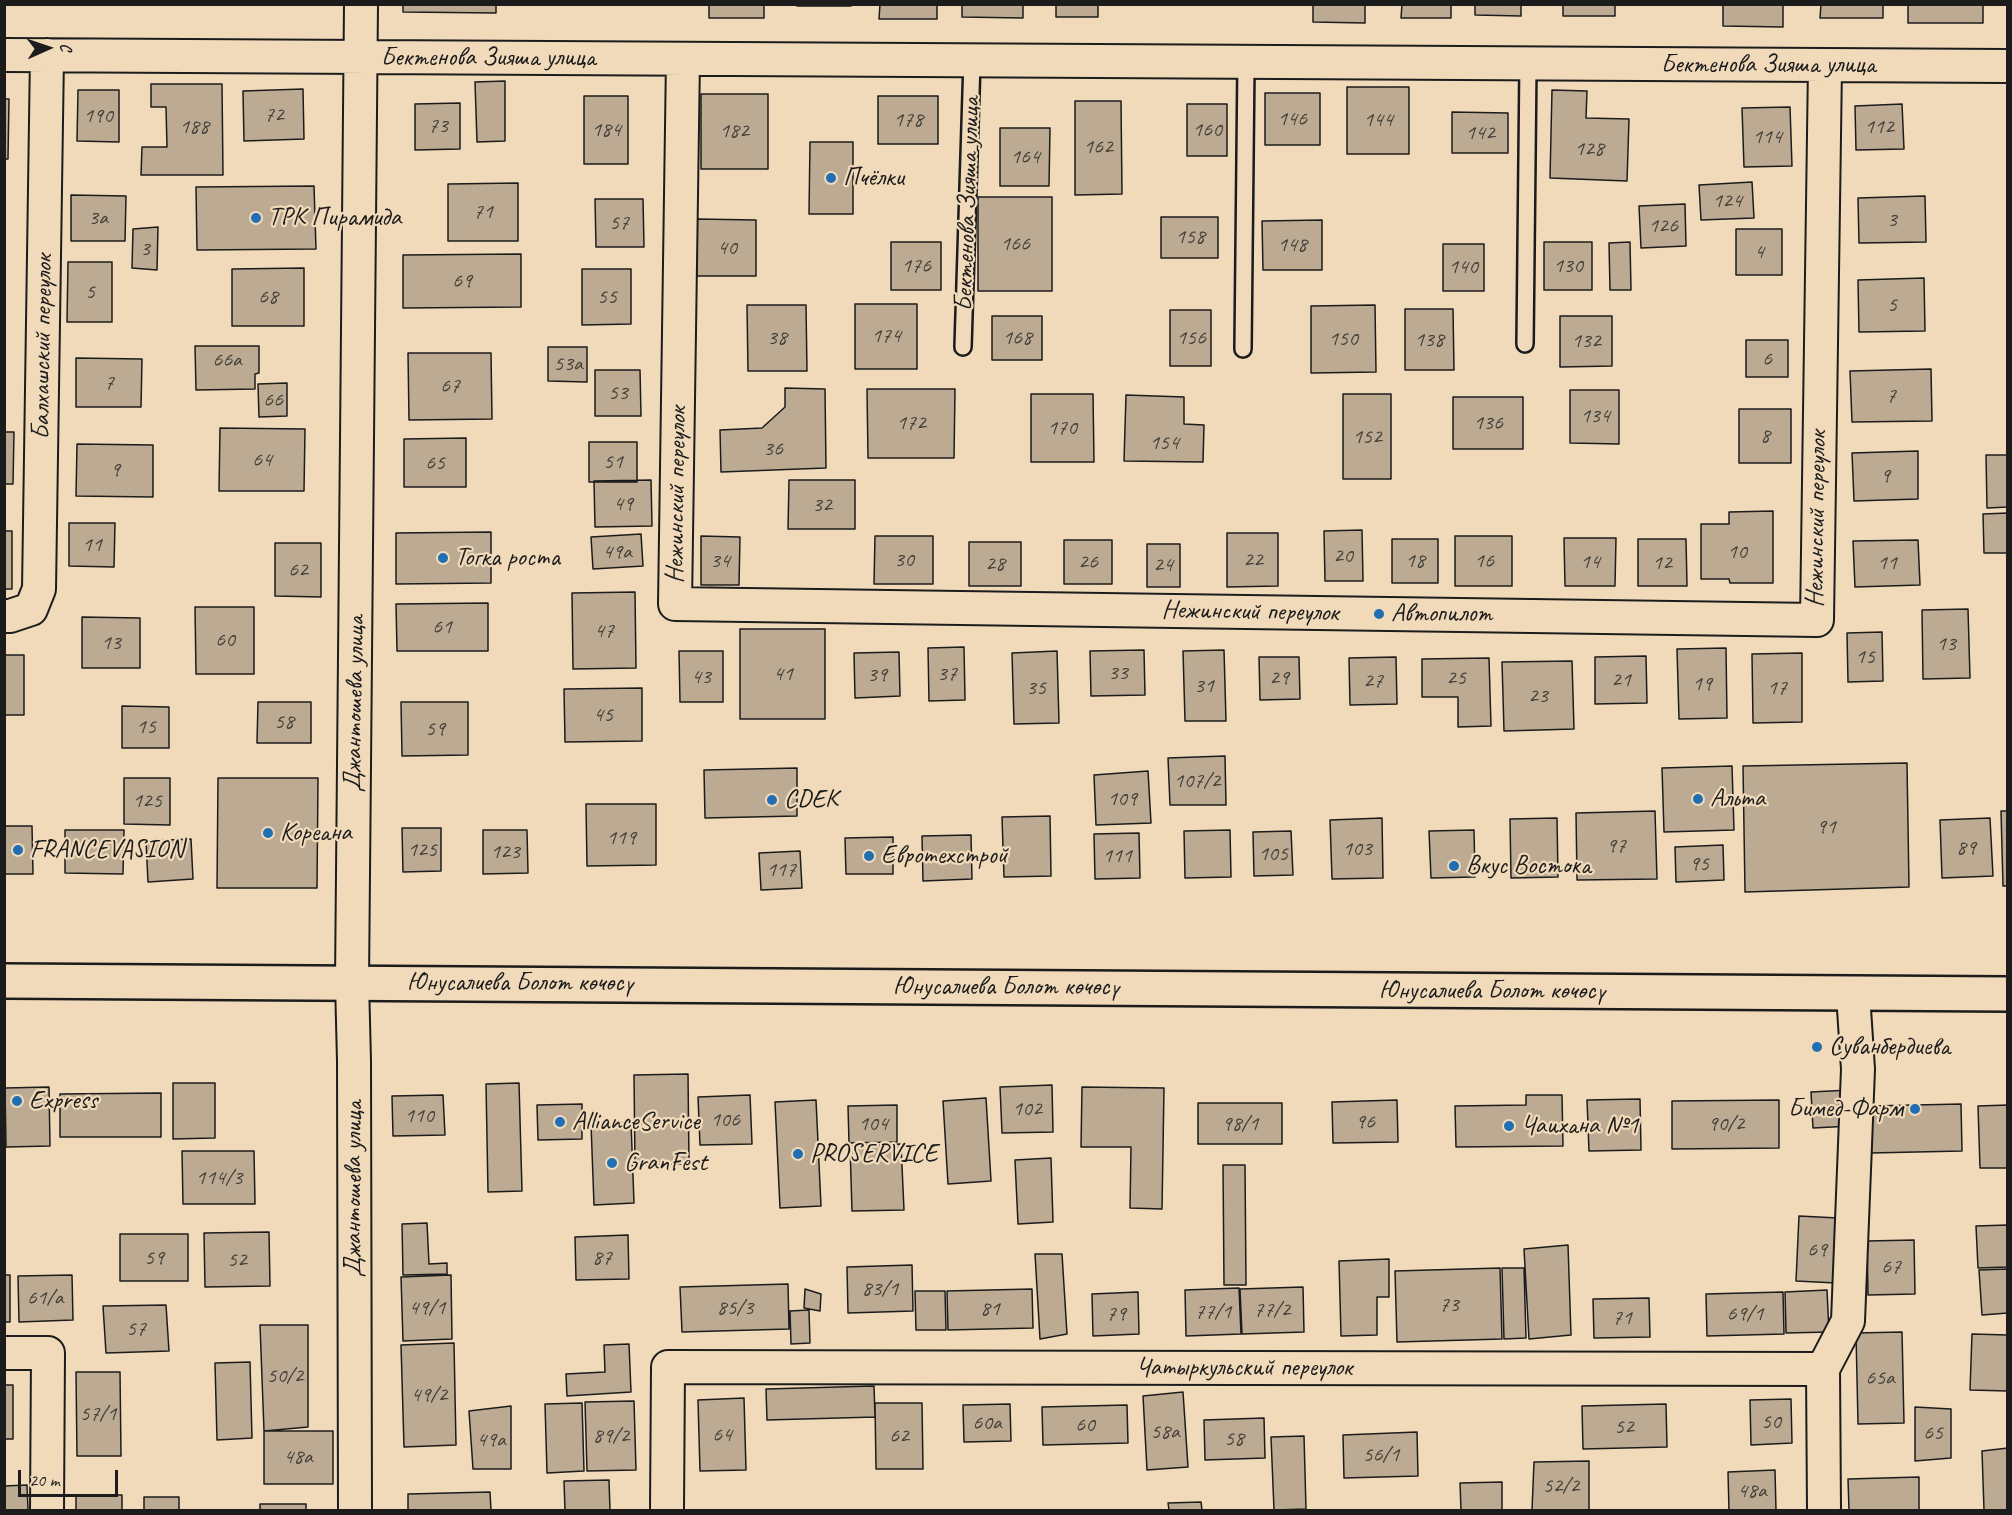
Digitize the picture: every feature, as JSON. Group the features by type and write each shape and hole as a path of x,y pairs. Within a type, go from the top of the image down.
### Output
{"main road":[{"name":"Юнусалиева Болот көчөсү","path":"4,981 2007,994"}],"street":[{"name":"Джантошева улица","path":"355,1510 352,982 361,4"},
{"name":"Бектенова Зияша улица","path":"4,55 2007,66"},
{"name":"Балхашский переулок","path":"4,616 31,609 39,589 47,55"},
{"name":"Нежинский переулок","path":"683,59 675,604 1817,620 1825,66"},
{"path":"1824,1510 1823,1370 1848,1321 1858,1069 1853,994"},
{"path":"4,1353 48,1353 47,1510"},
{"name":"Чатыркульский переулок","path":"667,1510 668,1367 1823,1370"}],"lane":[{"name":"Бектенова Зияша улица","path":"963,347 972,61"},
{"path":"1243,349 1246,62"},
{"path":"1525,344 1528,64"}],"building":[{"path":"403,4 496,4 496,13 403,12"},
{"path":"709,4 764,4 764,18 709,18"},
{"path":"797,4 851,4 851,6 797,6"},
{"path":"880,4 937,4 937,19 879,19"},
{"path":"962,4 1023,4 1023,18 962,17"},
{"path":"1056,4 1098,4 1098,17 1056,17"},
{"path":"1313,4 1365,4 1365,23 1313,22"},
{"path":"1402,4 1451,4 1451,18 1401,18"},
{"path":"1475,4 1521,4 1521,16 1475,15"},
{"path":"1563,4 1615,4 1615,16 1563,16"},
{"path":"1723,4 1783,4 1783,27 1723,26"},
{"path":"1821,4 1883,4 1883,18 1820,18"},
{"path":"1908,4 1983,4 1983,23 1908,23"},
{"path":"505,81 505,141 477,142 475,82"},
{"path":"151,84 222,84 223,175 141,175 142,147 167,147 166,107 151,107"},
{"path":"1347,87 1409,87 1409,154 1347,154"},
{"path":"303,89 304,139 244,141 243,91"},
{"path":"78,90 119,90 119,142 77,141"},
{"path":"1552,90 1587,91 1586,118 1629,119 1627,181 1550,178"},
{"path":"1265,93 1320,93 1320,145 1265,145"},
{"path":"701,94 768,94 768,169 701,169"},
{"path":"584,96 628,96 628,164 584,164"},
{"path":"878,96 938,96 938,144 878,144"},
{"path":"4,99 9,99 8,159 4,159"},
{"path":"1075,101 1121,101 1122,194 1075,195"},
{"path":"460,103 460,149 415,150 415,104"},
{"path":"1187,104 1227,104 1227,156 1187,156"},
{"path":"1902,104 1904,149 1856,150 1855,106"},
{"path":"1790,107 1792,166 1744,167 1742,108"},
{"path":"1452,112 1508,113 1508,153 1452,153"},
{"path":"1000,128 1050,128 1049,186 1000,186"},
{"name":"Пчёлки","path":"810,142 853,142 853,214 809,214"},
{"path":"1752,182 1754,218 1701,220 1699,185"},
{"path":"518,183 518,241 448,241 448,184"},
{"name":"ТРК Пирамида","path":"314,186 316,249 197,250 196,187"},
{"path":"71,195 126,196 125,241 71,241"},
{"path":"1925,196 1926,242 1859,243 1858,198"},
{"path":"978,197 1052,197 1052,291 978,291"},
{"path":"595,199 643,199 644,247 596,247"},
{"path":"1685,204 1686,246 1641,248 1639,206"},
{"path":"1161,217 1218,217 1218,258 1161,258"},
{"path":"697,219 756,220 756,276 697,276"},
{"path":"1322,220 1322,270 1263,270 1262,221"},
{"path":"158,227 157,270 132,268 133,229"},
{"path":"1736,229 1782,229 1782,275 1736,275"},
{"path":"891,242 941,242 941,290 891,290"},
{"path":"1544,242 1592,242 1592,290 1544,290"},
{"path":"1630,242 1631,290 1610,290 1609,243"},
{"path":"1443,244 1484,244 1484,291 1443,291"},
{"path":"521,254 521,307 403,308 403,255"},
{"path":"68,262 112,262 112,322 67,322"},
{"path":"304,268 304,326 232,326 232,269"},
{"path":"582,269 631,269 631,324 582,325"},
{"path":"1924,278 1925,331 1859,332 1858,280"},
{"path":"855,304 917,304 917,369 855,369"},
{"path":"747,305 806,305 807,371 748,371"},
{"path":"1375,305 1376,372 1311,373 1311,306"},
{"path":"1405,309 1453,309 1454,370 1405,370"},
{"path":"1170,310 1211,310 1211,366 1170,366"},
{"path":"992,316 1042,316 1042,360 992,360"},
{"path":"1560,316 1612,316 1612,366 1560,367"},
{"path":"1746,340 1788,340 1788,377 1746,377"},
{"path":"195,346 259,346 259,373 255,374 255,389 196,390"},
{"path":"548,347 587,347 587,382 548,381"},
{"path":"408,353 491,353 492,419 409,420"},
{"path":"76,358 142,359 141,407 76,407"},
{"path":"1931,369 1932,421 1852,422 1850,371"},
{"path":"595,370 640,370 641,416 595,416"},
{"path":"287,383 287,416 259,417 258,384"},
{"path":"785,388 825,389 826,468 721,472 720,430 762,428 785,407"},
{"path":"867,389 955,389 954,458 868,458"},
{"path":"1570,390 1619,390 1619,444 1570,443"},
{"path":"1031,394 1093,394 1094,462 1031,462"},
{"path":"1343,394 1391,394 1391,479 1343,479"},
{"path":"1126,395 1184,397 1184,424 1204,425 1203,462 1124,461"},
{"path":"1453,397 1523,397 1523,449 1453,449"},
{"path":"1739,409 1791,409 1791,463 1739,463"},
{"path":"220,428 305,429 304,491 219,491"},
{"path":"4,432 14,432 13,484 4,484"},
{"path":"466,438 466,487 404,487 404,439"},
{"path":"589,442 637,442 637,482 589,482"},
{"path":"77,444 153,445 153,497 76,496"},
{"path":"1918,451 1918,499 1854,501 1852,453"},
{"path":"1986,455 2008,455 2008,507 1987,508"},
{"path":"651,480 652,526 595,527 594,481"},
{"path":"789,480 855,480 855,529 788,529"},
{"path":"1773,511 1773,583 1730,583 1729,579 1701,579 1701,524 1729,524 1729,512"},
{"path":"2008,513 2008,553 1984,553 1983,514"},
{"path":"69,523 115,523 114,567 69,566"},
{"path":"1362,530 1363,581 1325,581 1324,531"},
{"path":"4,531 12,531 12,589 4,589"},
{"name":"Тогка роста","path":"491,532 491,583 396,584 396,533"},
{"path":"1227,533 1278,533 1278,586 1227,587"},
{"path":"641,534 643,566 593,569 591,537"},
{"path":"701,536 740,537 739,585 701,585"},
{"path":"875,536 933,536 933,584 874,584"},
{"path":"1455,536 1512,536 1512,586 1455,586"},
{"path":"1564,538 1616,538 1615,586 1565,586"},
{"path":"1392,539 1438,539 1438,583 1392,583"},
{"path":"1638,539 1686,539 1687,586 1638,586"},
{"path":"1064,540 1112,540 1112,584 1064,584"},
{"path":"1918,540 1920,585 1855,587 1853,541"},
{"path":"969,542 1021,542 1021,586 969,586"},
{"path":"275,543 321,543 321,597 275,596"},
{"path":"1147,544 1180,544 1180,587 1147,587"},
{"path":"635,592 636,668 573,669 572,593"},
{"path":"488,603 488,651 397,651 396,604"},
{"path":"195,607 254,607 254,674 196,674"},
{"path":"1968,609 1970,678 1923,679 1922,610"},
{"path":"82,617 140,618 140,668 82,668"},
{"path":"740,629 825,629 825,719 740,719"},
{"path":"1882,632 1883,681 1848,682 1847,633"},
{"path":"964,647 965,700 929,701 928,648"},
{"path":"1726,648 1727,718 1679,719 1677,649"},
{"path":"1144,650 1145,695 1091,696 1090,651"},
{"path":"1224,650 1226,721 1185,721 1183,651"},
{"path":"679,651 723,651 723,702 680,702"},
{"path":"1057,651 1059,723 1014,724 1012,653"},
{"path":"899,652 900,696 855,698 854,653"},
{"path":"1802,653 1802,722 1753,723 1752,654"},
{"path":"4,655 24,655 24,715 4,715"},
{"path":"1646,656 1647,703 1595,704 1595,657"},
{"path":"1259,657 1299,657 1300,699 1260,700"},
{"path":"1396,657 1397,704 1350,705 1349,658"},
{"path":"1489,658 1491,726 1458,727 1458,697 1422,697 1422,659"},
{"path":"1572,661 1574,729 1504,731 1502,662"},
{"path":"642,688 642,741 565,742 564,689"},
{"path":"258,702 311,702 311,743 257,743"},
{"path":"401,702 468,702 468,755 402,756"},
{"path":"122,706 169,707 169,748 122,748"},
{"path":"1225,756 1226,805 1170,805 1168,758"},
{"path":"1907,763 1909,887 1745,892 1743,766"},
{"name":"Альта","path":"1732,766 1734,830 1664,832 1662,768"},
{"path":"797,768 797,816 705,818 704,770"},
{"path":"1148,771 1151,823 1096,825 1094,775"},
{"path":"124,778 170,778 170,825 124,824"},
{"name":"Кореана","path":"218,778 318,778 317,888 217,888"},
{"path":"586,804 656,804 656,865 587,866"},
{"path":"1655,811 1657,879 1577,880 1576,813"},
{"path":"2001,811 2008,811 2008,886 2003,886"},
{"path":"1050,816 1051,876 1004,877 1002,817"},
{"path":"1382,818 1383,878 1332,879 1330,820"},
{"path":"1557,818 1558,877 1511,878 1510,819"},
{"path":"1990,818 1993,876 1942,878 1940,820"},
{"name":"FRANCEVASION","path":"4,826 32,826 33,874 4,874"},
{"path":"402,828 441,828 441,871 403,872"},
{"path":"65,830 124,830 123,874 65,873"},
{"path":"483,830 527,830 528,873 483,874"},
{"path":"1230,830 1231,877 1185,878 1184,831"},
{"path":"1474,830 1475,877 1431,878 1429,831"},
{"path":"1291,831 1293,875 1254,876 1253,832"},
{"path":"1139,833 1140,878 1095,879 1094,834"},
{"path":"971,835 972,879 923,881 922,836"},
{"name":"Евротехстрой","path":"893,837 893,874 846,874 845,838"},
{"path":"191,839 193,879 148,882 146,841"},
{"path":"1723,845 1724,880 1676,882 1675,847"},
{"path":"800,851 802,888 761,890 759,853"},
{"path":"688,1074 689,1164 635,1165 634,1075"},
{"path":"173,1083 215,1083 215,1138 173,1139"},
{"path":"519,1083 522,1191 488,1192 486,1084"},
{"path":"1052,1085 1053,1132 1002,1133 1000,1087"},
{"path":"49,1087 50,1146 6,1147 5,1088"},
{"path":"1082,1087 1164,1088 1162,1209 1130,1208 1131,1147 1081,1147"},
{"path":"1850,1090 1852,1126 1813,1128 1811,1092"},
{"path":"161,1093 161,1137 60,1137 60,1094"},
{"path":"443,1095 445,1135 393,1136 392,1096"},
{"path":"750,1095 752,1144 700,1145 698,1097"},
{"name":"Чаихана №1","path":"1526,1095 1562,1095 1563,1146 1456,1147 1455,1106 1526,1105"},
{"path":"986,1098 991,1181 948,1184 943,1101"},
{"path":"1640,1099 1641,1150 1589,1151 1587,1100"},
{"name":"PROSERVICE","path":"816,1100 821,1206 780,1208 775,1102"},
{"path":"1397,1100 1398,1142 1333,1143 1332,1102"},
{"path":"1779,1100 1779,1148 1672,1149 1672,1101"},
{"path":"1198,1103 1282,1103 1282,1144 1198,1144"},
{"name":"AllianceService","path":"582,1104 582,1139 538,1140 537,1105"},
{"path":"1961,1104 1962,1151 1870,1153 1869,1106"},
{"path":"897,1105 897,1142 849,1143 848,1106"},
{"path":"2008,1105 2008,1168 1980,1168 1978,1106"},
{"name":"GranFest","path":"631,1122 634,1203 594,1205 591,1124"},
{"path":"901,1144 904,1210 852,1211 850,1146"},
{"path":"182,1151 254,1151 255,1204 183,1204"},
{"path":"1051,1158 1053,1222 1018,1224 1015,1160"},
{"path":"1223,1165 1245,1165 1246,1285 1224,1285"},
{"path":"1799,1216 1838,1218 1836,1283 1796,1281"},
{"path":"427,1223 429,1264 447,1263 447,1274 403,1275 402,1224"},
{"path":"2008,1225 2008,1267 1978,1268 1976,1226"},
{"path":"269,1232 270,1286 205,1287 204,1233"},
{"path":"120,1234 188,1234 188,1281 120,1281"},
{"path":"628,1235 629,1279 576,1280 575,1237"},
{"path":"1914,1240 1915,1294 1868,1295 1867,1241"},
{"path":"1568,1245 1571,1335 1529,1339 1524,1249"},
{"path":"1035,1254 1062,1254 1067,1334 1040,1339"},
{"path":"1389,1259 1389,1297 1377,1297 1377,1335 1341,1336 1339,1261"},
{"path":"912,1265 913,1311 848,1313 847,1267"},
{"path":"1500,1268 1502,1339 1397,1342 1395,1271"},
{"path":"1502,1268 1524,1268 1526,1338 1504,1339"},
{"path":"2008,1269 2008,1313 1982,1315 1979,1270"},
{"path":"4,1275 10,1275 10,1322 4,1322"},
{"path":"72,1275 73,1320 19,1322 18,1276"},
{"path":"451,1275 452,1339 403,1341 401,1277"},
{"path":"788,1284 789,1329 682,1332 680,1287"},
{"path":"1303,1287 1304,1332 1242,1334 1240,1289"},
{"path":"1239,1288 1241,1334 1186,1336 1185,1290"},
{"path":"805,1289 821,1294 820,1311 804,1308"},
{"path":"1032,1289 1033,1328 948,1330 947,1291"},
{"path":"1827,1290 1829,1332 1786,1333 1785,1292"},
{"path":"915,1291 945,1291 946,1330 916,1330"},
{"path":"1138,1292 1139,1334 1093,1336 1092,1294"},
{"path":"1783,1292 1784,1334 1707,1336 1706,1294"},
{"path":"1649,1298 1650,1337 1594,1338 1593,1299"},
{"path":"166,1305 169,1351 106,1353 103,1306"},
{"path":"809,1310 810,1343 791,1344 790,1311"},
{"path":"260,1325 308,1325 308,1427 264,1431"},
{"path":"1902,1332 1904,1423 1858,1424 1856,1333"},
{"path":"1972,1334 2008,1335 2008,1391 1970,1390"},
{"path":"454,1343 456,1445 404,1447 401,1345"},
{"path":"629,1344 631,1392 567,1396 566,1374 605,1372 604,1345"},
{"path":"250,1362 252,1438 217,1440 215,1363"},
{"path":"76,1372 120,1372 121,1456 77,1456"},
{"path":"4,1385 13,1385 13,1439 4,1439"},
{"path":"874,1386 875,1417 767,1420 766,1389"},
{"path":"1183,1392 1188,1467 1147,1470 1143,1396"},
{"path":"744,1398 746,1470 700,1471 698,1400"},
{"path":"1791,1399 1792,1443 1751,1445 1750,1400"},
{"path":"634,1401 636,1470 587,1471 585,1402"},
{"path":"582,1403 584,1471 547,1473 545,1404"},
{"path":"875,1403 922,1403 923,1469 876,1469"},
{"path":"1010,1404 1011,1441 964,1442 963,1405"},
{"path":"1666,1404 1667,1447 1583,1449 1582,1406"},
{"path":"1127,1405 1128,1443 1043,1445 1042,1407"},
{"path":"511,1406 511,1469 473,1469 469,1411"},
{"path":"1915,1407 1951,1409 1951,1458 1915,1461"},
{"path":"1264,1418 1265,1458 1205,1460 1204,1420"},
{"path":"264,1431 333,1431 333,1484 264,1484"},
{"path":"1417,1432 1418,1476 1344,1478 1343,1435"},
{"path":"1304,1436 1306,1509 1274,1510 1271,1437"},
{"path":"2008,1448 2008,1510 1984,1510 1982,1451"},
{"path":"1589,1461 1589,1510 1532,1510 1534,1462"},
{"path":"1775,1470 1776,1510 1729,1510 1728,1472"},
{"path":"1919,1477 1919,1510 1849,1510 1848,1479"},
{"path":"609,1480 610,1510 565,1510 564,1481"},
{"path":"1502,1482 1502,1510 1461,1510 1460,1483"},
{"path":"27,1485 28,1510 4,1510 4,1486"},
{"path":"490,1492 491,1510 408,1510 408,1494"},
{"path":"76,1495 122,1495 122,1510 76,1510"},
{"path":"144,1497 179,1497 179,1510 144,1510"},
{"path":"1201,1502 1202,1510 1169,1510 1168,1503"},
{"path":"260,1504 306,1504 306,1510 260,1510"}],"place":[{"name":"Пчёлки","path":"831,178"},
{"name":"ТРК Пирамида","path":"256,218"},
{"name":"Тогка роста","path":"443,558"},
{"name":"Автопилот","path":"1379,614"},
{"name":"Альта","path":"1698,799"},
{"name":"CDEK","path":"772,800"},
{"name":"Кореана","path":"268,833"},
{"name":"FRANCEVASION","path":"18,850"},
{"name":"Евротехстрой","path":"869,856"},
{"name":"Вкус Востока","path":"1454,866"},
{"name":"Суванбердиева","path":"1817,1047"},
{"name":"Express","path":"17,1101"},
{"name":"Бимед-Фарм","path":"1915,1109"},
{"name":"AllianceService","path":"560,1122"},
{"name":"Чаихана №1","path":"1509,1126"},
{"name":"PROSERVICE","path":"798,1154"},
{"name":"GranFest","path":"612,1163"}]}
